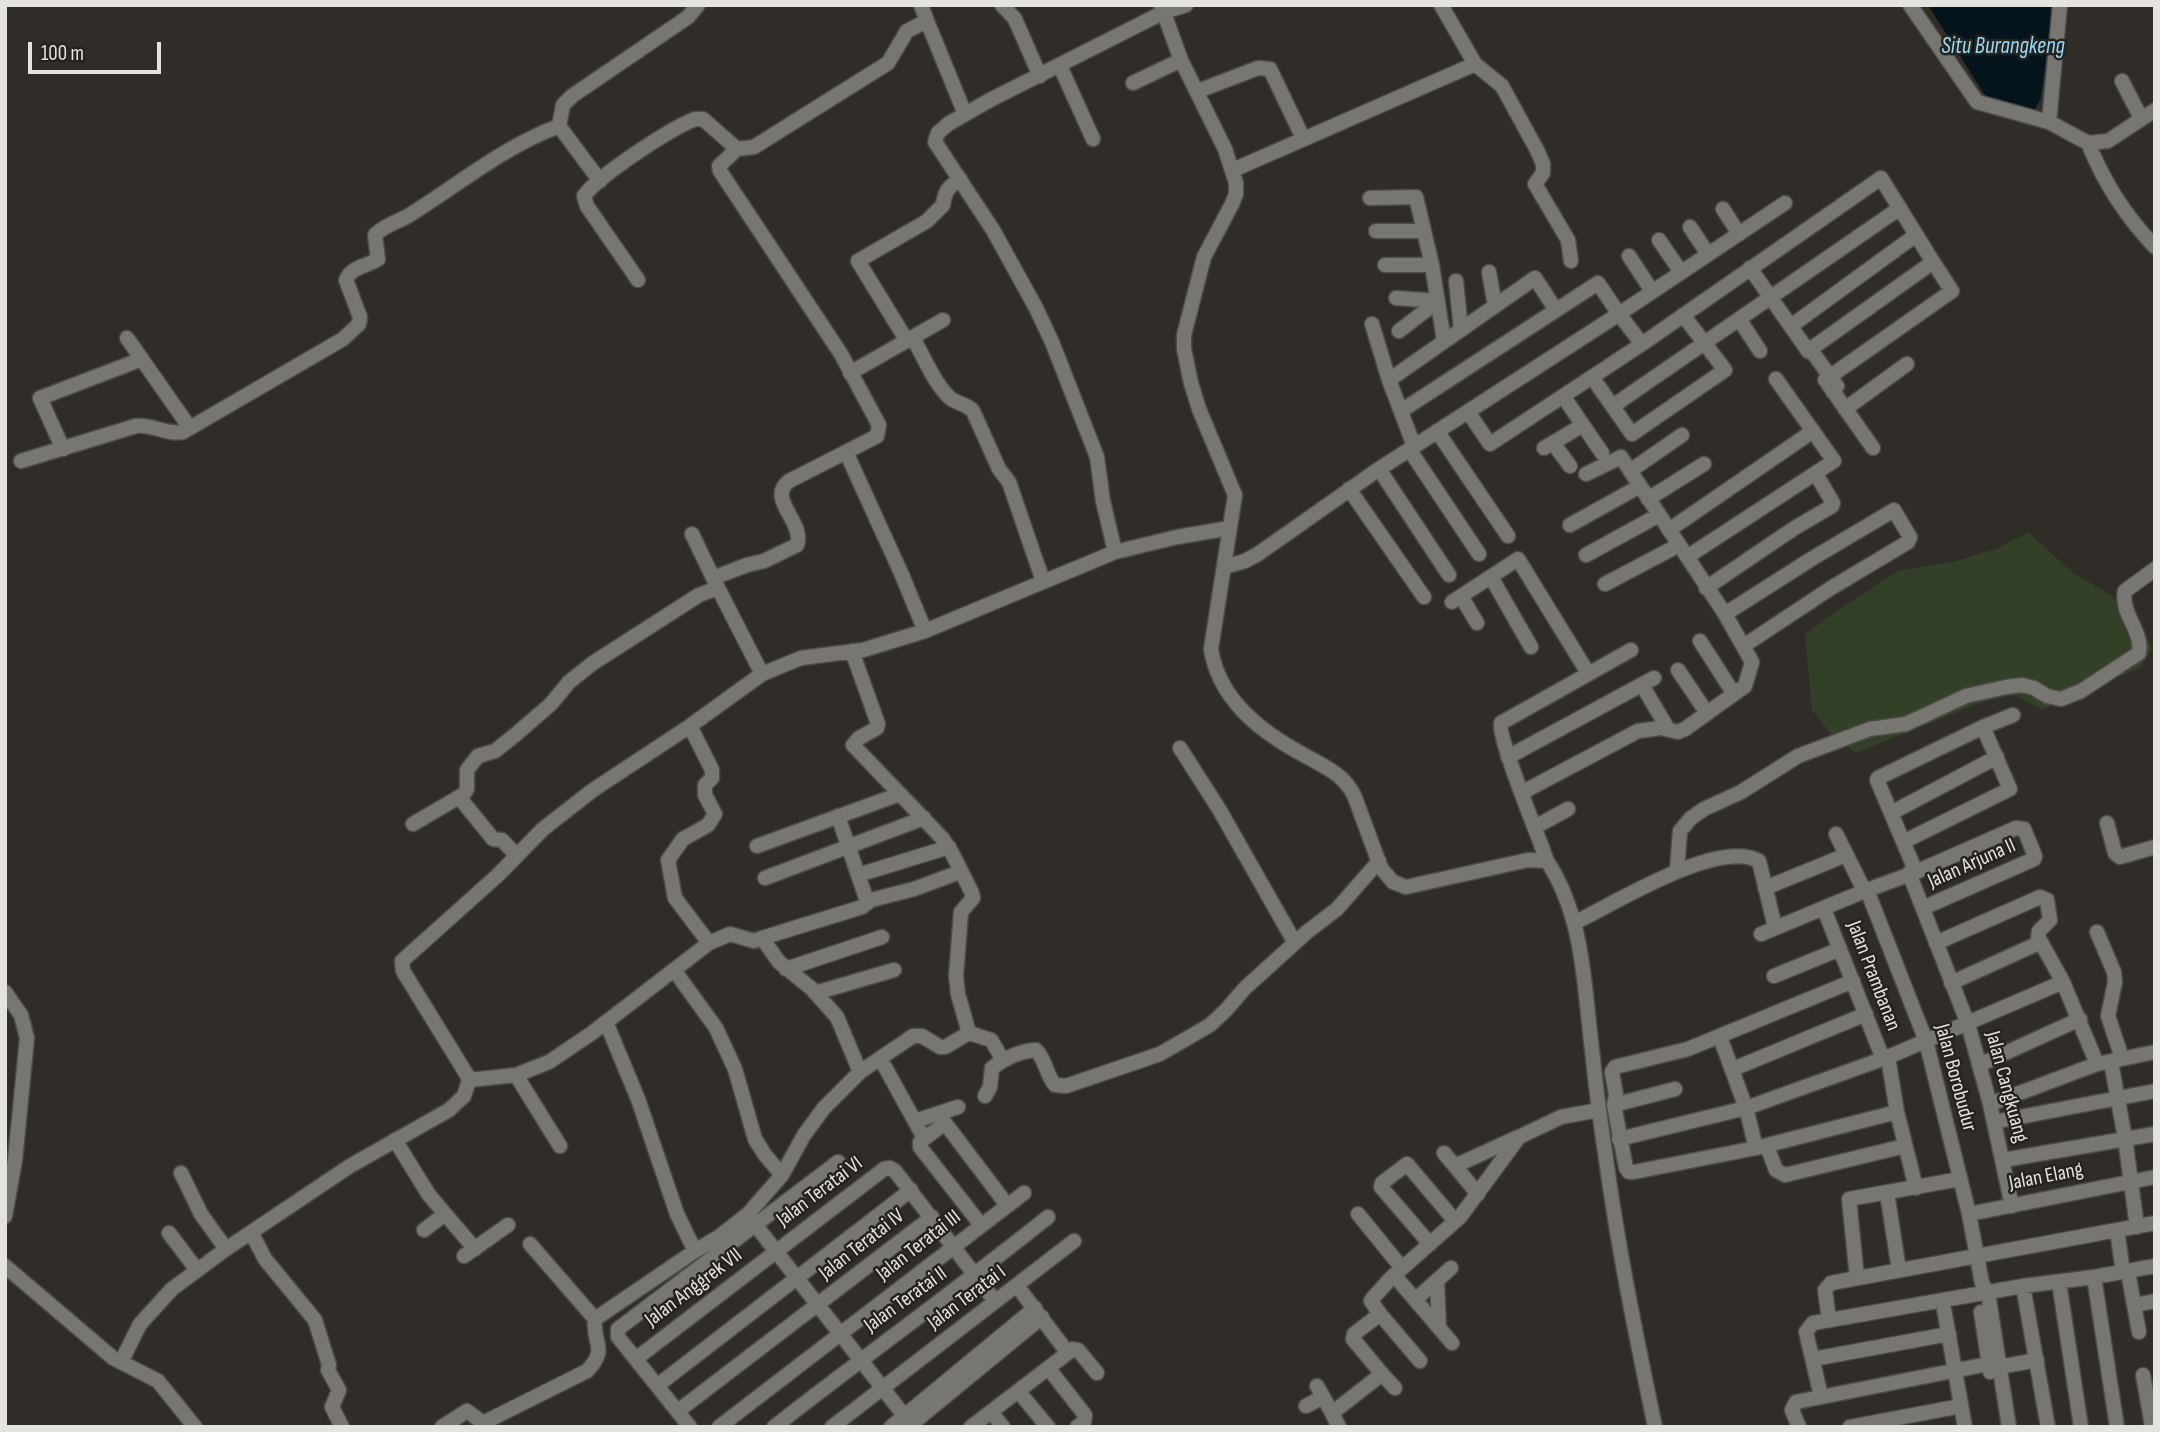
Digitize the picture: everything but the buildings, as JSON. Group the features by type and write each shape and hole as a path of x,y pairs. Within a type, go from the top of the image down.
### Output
{"street":[{"path":"600,181 559,126 563,105 572,96 688,17 698,5"},
{"path":"920,5 965,114"},
{"path":"1002,5 1015,19 1040,76"},
{"path":"1115,552 1103,501 1097,457 1052,342 1037,308 1006,252 936,142 938,133 965,114 1060,66 1162,9 1185,5"},
{"path":"1441,5 1475,64 1483,74 1502,86 1537,150 1543,164 1543,173 1535,184 1570,244 1570,261"},
{"path":"1910,5 1977,102 2043,121 2088,143 2108,141 2155,110"},
{"path":"2043,121 2060,5"},
{"path":"1162,9 1181,60 1198,91 1233,170 1236,194 1204,257 1188,314 1184,349 1199,409 1235,495 1211,649 1223,684 1231,698 1250,719 1276,739 1331,769 1348,784 1379,861 1389,878 1406,887 1503,864 1528,860 1547,861"},
{"path":"413,824 459,797 467,789 467,770 471,762 481,754 495,751 551,704 569,682 593,663 715,583 747,565 764,561 797,545 798,532 782,500 782,487 879,433 877,422 841,354 719,166 737,149 754,147 866,79 888,63 907,31 927,20"},
{"path":"1133,83 1181,60"},
{"path":"1233,170 1475,64"},
{"path":"1060,66 1093,139"},
{"path":"1198,91 1258,68 1270,69 1304,138"},
{"path":"2122,81 2141,118"},
{"path":"638,280 584,200 587,192 625,161 695,119 703,119 728,144 737,149"},
{"path":"21,461 136,426 143,425 172,433 183,432 343,339 359,324 360,317 346,280 354,270 378,260 375,235 380,229 408,215 483,164 559,126"},
{"path":"2088,143 2120,206 2154,245"},
{"path":"1468,412 1490,444 1642,344 1881,178 1952,291 1829,383"},
{"path":"960,179 948,187 943,196 943,205 927,221 858,261 944,391 954,401 967,405 973,411 999,469 1009,482 1043,581"},
{"path":"1370,198 1416,197 1432,265 1444,341"},
{"path":"1224,567 1258,554 1379,468 1619,314 1785,203"},
{"path":"1613,407 1900,208"},
{"path":"1723,209 1739,234"},
{"path":"1690,227 1708,254"},
{"path":"1376,231 1424,231"},
{"path":"1791,326 1916,235"},
{"path":"1659,240 1681,272"},
{"path":"1629,256 1652,291"},
{"path":"1808,351 1933,262"},
{"path":"1385,265 1432,265"},
{"path":"1751,268 1808,351 1813,353 1845,409 1873,448"},
{"path":"1489,271 1495,306"},
{"path":"1389,380 1535,278 1556,310"},
{"path":"1456,281 1461,330"},
{"path":"1401,411 1598,283 1642,344"},
{"path":"1396,298 1438,301"},
{"path":"1415,299 1419,316"},
{"path":"1399,331 1438,301"},
{"path":"1592,377 1632,434 1725,370 1683,315"},
{"path":"1738,319 1760,351"},
{"path":"850,373 943,320"},
{"path":"1371,324 1411,447 1479,554"},
{"path":"127,338 190,428"},
{"path":"63,449 40,398 142,359"},
{"path":"1845,409 1907,364"},
{"path":"1605,584 1683,551 1834,461 1776,379"},
{"path":"1563,396 1602,453"},
{"path":"1570,466 1549,446 1583,425"},
{"path":"1669,530 1813,431"},
{"path":"1437,432 1508,536"},
{"path":"1630,471 1682,435"},
{"path":"846,452 925,631"},
{"path":"1523,793 1628,735 1646,729 1681,731 1745,686 1752,662 1745,645 1621,457 1586,474"},
{"path":"1570,525 1704,464"},
{"path":"1379,468 1449,575"},
{"path":"1706,588 1832,506 1833,503 1816,474"},
{"path":"1349,489 1424,597"},
{"path":"1725,614 1894,510 1910,537 1909,542 1831,587 1745,645"},
{"path":"1586,555 1659,515"},
{"path":"121,1362 139,1324 173,1289 197,1270 350,1166 457,1103 468,1089 469,1080 403,971 402,961 543,829 593,790 690,726 762,674 801,658 891,643 1115,552 1230,528"},
{"path":"692,534 762,674"},
{"path":"1477,623 1457,599 1518,559 1588,673"},
{"path":"1677,870 1680,831 1691,818 1741,792 1798,756 1870,729 1906,724 1966,696 2022,685 2047,696 2062,699 2081,691 2139,653 2141,643 2123,598 2125,591 2155,569"},
{"path":"1491,577 1531,647"},
{"path":"1700,641 1734,694"},
{"path":"1631,650 1504,719 1499,729 1547,861 1565,892 1574,923 1587,983 1591,1048 1624,1272 1655,1427"},
{"path":"852,651 878,724 877,728 859,738 853,745 949,847 973,896 961,912 956,976 957,994 969,1033"},
{"path":"1678,670 1707,713"},
{"path":"1508,757 1648,681 1668,729"},
{"path":"2013,715 1983,727 1877,780 1905,841 1923,908 1968,1024 2063,982"},
{"path":"690,726 712,770 712,778 705,785 705,794 715,814 708,824 683,839 668,860 675,898 709,943"},
{"path":"1905,841 2010,789 1983,727"},
{"path":"1180,748 1219,808 1295,943"},
{"path":"1891,813 1997,757"},
{"path":"757,846 900,794"},
{"path":"459,797 493,839 502,840 517,856"},
{"path":"1535,827 1568,809"},
{"path":"838,816 867,901"},
{"path":"765,878 924,818"},
{"path":"2107,823 2115,853 2120,857 2155,847"},
{"name":"Jalan Arjuna II","path":"1913,873 2021,827 2035,856 2031,862 1923,908"},
{"name":"Jalan Borobudur","path":"1836,834 1862,886 1867,890 1926,1041 1969,1214 1994,1366"},
{"path":"858,875 949,847"},
{"path":"1574,923 1677,870 1729,855 1759,861 1775,927"},
{"path":"1765,888 1846,855"},
{"path":"985,1096 990,1087 990,1072 1003,1060 1028,1051 1036,1050 1041,1055 1049,1078 1055,1085 1066,1086 1160,1054 1198,1033 1219,1018 1245,988 1337,909 1379,861"},
{"path":"469,1080 516,1075 549,1062 709,943 730,934 754,941 762,939 862,907 867,901 914,889 960,872"},
{"path":"1761,934 1913,873"},
{"path":"1936,943 2039,897 2047,900 2050,912 2048,922 2039,931 2040,942 2080,1019 2110,1061"},
{"name":"Jalan Prambanan","path":"1824,909 1885,1058 1916,1188"},
{"path":"2097,932 2114,972 2115,982 2108,1016 2110,1061 2125,1139 2137,1227"},
{"path":"786,969 882,937"},
{"path":"762,939 786,969 816,993 837,1017 860,1072"},
{"path":"1951,983 2040,942"},
{"path":"1774,976 1840,949"},
{"path":"674,970 716,1028 735,1069 755,1139 782,1175"},
{"path":"816,993 894,970"},
{"path":"1853,981 1688,1049 1615,1067 1612,1072 1616,1095 1614,1105 1626,1168 1629,1172 1761,1147 1898,1112"},
{"path":"5,992 21,1015 27,1038 5,1216"},
{"path":"1733,1069 1866,1014"},
{"path":"1979,1065 2080,1019"},
{"path":"606,1022 638,1099 677,1213 695,1251"},
{"name":"Jalan Cangkuang","path":"1619,1139 1746,1108 1885,1058 1968,1024 1990,1104 2012,1206"},
{"path":"594,1319 695,1251 752,1220 782,1175 804,1135 824,1108 860,1072 913,1036 922,1036 940,1047 945,1047 969,1033 991,1040 1003,1060"},
{"path":"1720,1037 1761,1147 1776,1170 1785,1175 1905,1146"},
{"path":"1990,1104 2110,1061 2155,1052"},
{"path":"885,1067 924,1138"},
{"path":"516,1075 560,1146"},
{"path":"1614,1105 1675,1089"},
{"path":"1994,1122 2155,1091"},
{"path":"958,1107 942,1118 920,1142 920,1147 981,1225"},
{"path":"1455,1166 1561,1116 1599,1110"},
{"path":"915,1121 942,1118"},
{"path":"942,1118 1007,1205"},
{"path":"2003,1160 2155,1134"},
{"path":"1420,1361 1371,1301 1398,1272 1455,1221 1519,1137"},
{"path":"395,1140 470,1253 508,1225"},
{"path":"1444,1153 1478,1194"},
{"path":"690,1427 618,1337 620,1325 752,1220 838,1162"},
{"path":"1430,1244 1381,1187 1382,1183 1408,1164 1455,1221"},
{"name":"Jalan Teratai VI","path":"776,1252 884,1169 890,1168 911,1190"},
{"path":"180,1174 201,1214 226,1249"},
{"name":"Jalan Elang","path":"1969,1214 2155,1177"},
{"path":"1857,1278 1848,1201 1960,1179"},
{"path":"658,1385 911,1190 995,1301"},
{"name":"Jalan Teratai III","path":"719,1427 1024,1193"},
{"path":"1887,1193 1899,1270"},
{"path":"424,1230 445,1214"},
{"path":"1358,1214 1416,1299 1452,1343"},
{"name":"Jalan Teratai IV","path":"678,1411 932,1217"},
{"name":"Jalan Teratai II","path":"774,1427 976,1275 1048,1217"},
{"path":"752,1220 909,1423"},
{"path":"1829,1320 1825,1290 1828,1286 1857,1278 2155,1223"},
{"path":"2117,1230 2139,1332"},
{"path":"169,1233 197,1270"},
{"path":"252,1234 265,1259 314,1320 321,1336 328,1370 339,1390 332,1407 342,1427"},
{"name":"Jalan Teratai I","path":"832,1427 1074,1241"},
{"path":"442,1427 467,1410 483,1423 587,1371 597,1360 600,1351 594,1319 530,1244"},
{"name":"Jalan Anggrek VII","path":"637,1358 776,1252"},
{"path":"5,1266 99,1347 158,1381 195,1427"},
{"path":"1822,1396 1806,1332 1813,1323 1983,1291 2094,1277 2155,1266"},
{"path":"1416,1299 1451,1268"},
{"path":"2094,1277 2117,1427"},
{"path":"1437,1280 1439,1328"},
{"path":"2059,1282 2081,1427"},
{"path":"1017,1286 1068,1353"},
{"path":"2023,1286 2048,1427"},
{"path":"2135,1305 2155,1301"},
{"path":"1944,1309 1965,1427"},
{"path":"891,1427 909,1423 1039,1312"},
{"path":"1380,1314 1354,1334 1353,1339 1395,1388"},
{"path":"1812,1359 1949,1334"},
{"path":"971,1427 1076,1349 1097,1373"},
{"path":"1799,1427 1792,1410 1794,1404 1822,1396 1955,1370 2037,1360"},
{"path":"1994,1366 2000,1427"},
{"path":"1994,1366 2009,1427"},
{"path":"1049,1369 1085,1415 1084,1422 1077,1427"},
{"path":"1306,1406 1320,1392 1337,1423 1382,1374"},
{"path":"2143,1375 2150,1391 2152,1426"},
{"path":"1019,1392 1048,1427"},
{"path":"1850,1427 1961,1406"},
{"path":"991,1412 1003,1427"}],"green space":[{"path":"2028,532 2072,572 2112,596 2140,621 2152,649 2141,667 2042,710 2015,695 1985,701 1855,753 1830,733 1812,710 1805,634 1900,570 1953,562 1999,548"}],"water":[{"name":"Situ Burangkeng","path":"1928,5 2053,5 2041,98 2035,109 2030,113 1988,100"}]}
